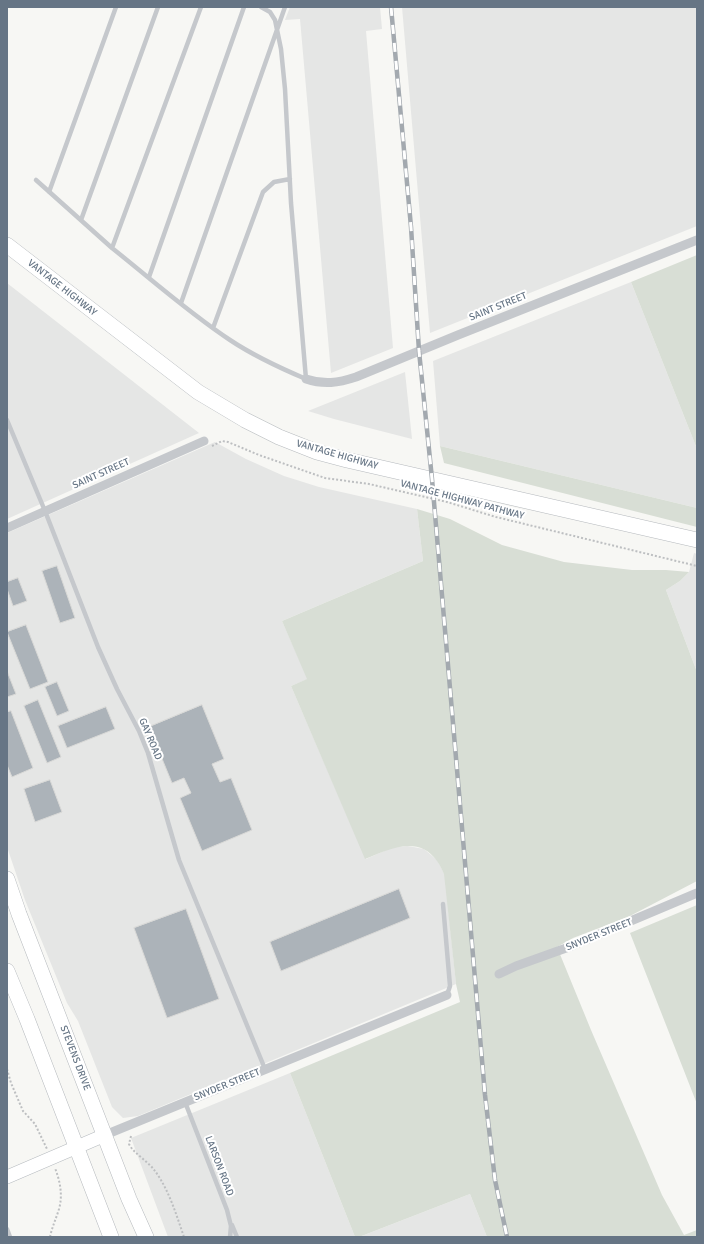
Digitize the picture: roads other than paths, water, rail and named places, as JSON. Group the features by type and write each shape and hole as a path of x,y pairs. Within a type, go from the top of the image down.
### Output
{"main road":[{"name":"VANTAGE HIGHWAY","path":"7,245 181,380 245,420 278,437 317,452 347,460 697,540"},
{"name":"STEVENS DRIVE","path":"7,879 19,914 129,1199 146,1237"},
{"path":"7,972 27,1019 110,1237"}],"street":[{"name":"SAINT STREET","path":"306,379 316,383 328,384 356,377 458,334 697,240"},
{"name":"SAINT STREET","path":"7,528 204,441"},
{"name":"SNYDER STREET","path":"500,974 516,966 569,948 697,893"},
{"name":"SNYDER STREET","path":"7,1177 105,1135 447,995"}],"lane":[{"path":"49,192 116,7"},
{"path":"81,220 158,7"},
{"path":"112,248 201,7"},
{"path":"149,277 244,7"},
{"path":"36,180 112,248 213,328 261,358 306,379 284,89 277,28 275,20 270,12 261,7"},
{"path":"181,303 285,7"},
{"path":"213,328 263,192 274,182 290,179"},
{"name":"GAY ROAD","path":"7,420 46,511 101,654 148,753 179,860 265,1069"},
{"path":"443,904 450,986 447,995"},
{"name":"LARSON ROAD","path":"185,1102 227,1210 231,1226 230,1237"},
{"path":"227,1210 237,1237"},
{"path":"7,1229 10,1237"}],"railway":[{"path":"391,7 411,227 419,351 432,479 485,1095 495,1180 507,1237"}]}
